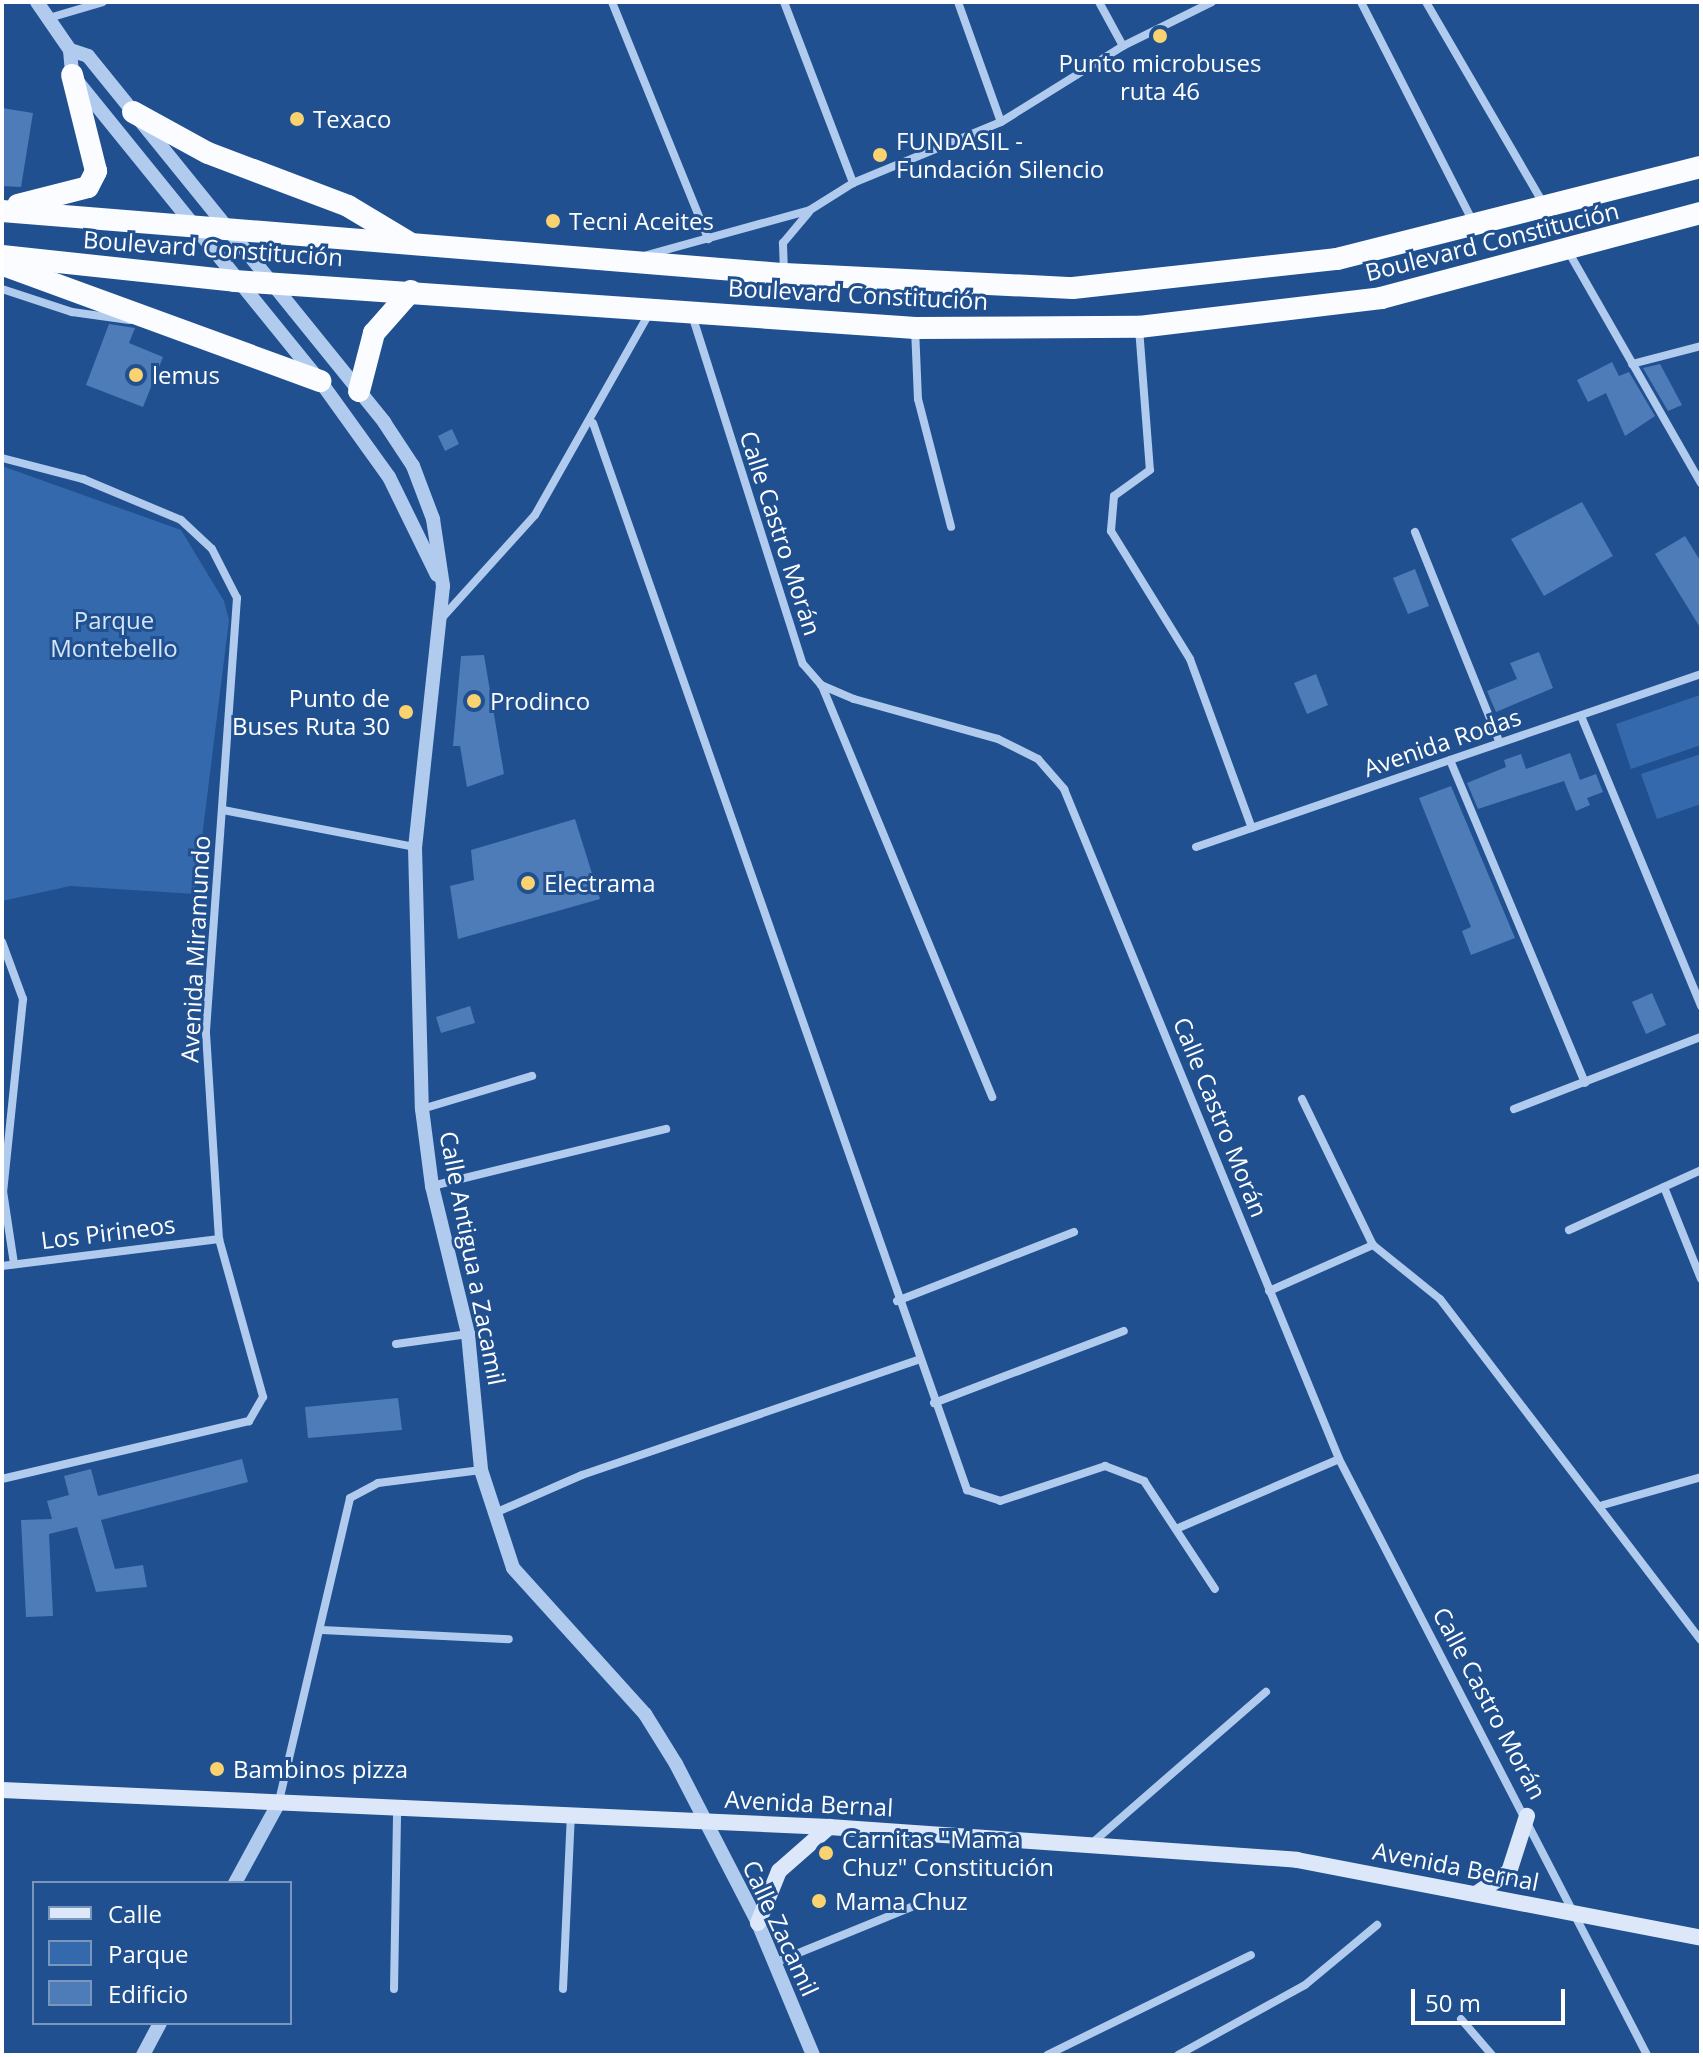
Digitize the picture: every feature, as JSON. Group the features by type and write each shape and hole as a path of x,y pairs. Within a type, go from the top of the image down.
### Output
{"highway":[{"path":"2,210 88,187 97,154 72,75"},
{"path":"133,112 208,153 348,206 415,247"},
{"name":"Boulevard Constitución","path":"2,210 232,228 415,247 631,260 784,274 1073,288 1337,259 1475,227 1701,167"},
{"name":"Boulevard Constitución","path":"2,256 235,281 273,279 915,328 1139,327 1381,298 1568,251 1701,213"},
{"path":"2,264 162,319 320,381"},
{"path":"359,391 374,333 411,291"}],"main road":[{"name":"Avenida Bernal","path":"2,1790 277,1806 829,1827 1297,1860 1701,1938"},
{"path":"1476,1894 1509,1872 1528,1830 1527,1816"},
{"path":"758,1923 779,1871 829,1827"}],"street":[{"name":"Calle Antigua a Zacamil","path":"37,2 70,50 72,75"},
{"path":"49,18 103,2"},
{"path":"612,2 708,239"},
{"path":"784,2 853,183"},
{"path":"958,2 1001,122"},
{"path":"1099,2 1123,46"},
{"path":"631,260 810,210 853,183 1001,122 1123,46 1195,6 1212,2"},
{"path":"1361,2 1475,227"},
{"path":"1426,2 1545,207"},
{"name":"Calle Antigua a Zacamil","path":"70,50 88,56 273,279 413,466 433,519 443,586 415,847 422,1109 432,1186 468,1334 481,1470 513,1568 645,1714 705,1821"},
{"path":"72,75 235,281 320,381 389,477 443,586"},
{"path":"784,274 783,243 810,210"},
{"path":"1568,251 1701,483"},
{"path":"2,289 72,312 162,319"},
{"path":"440,620 500,561 593,423 651,309"},
{"name":"Calle Castro Morán","path":"691,310 803,664 821,685 998,739 1038,759 1064,789 1339,1459 1579,1914 1647,2055"},
{"path":"1139,327 1150,470 1114,496 1111,531 1190,659 1252,828"},
{"path":"915,328 918,399 951,527"},
{"path":"1632,364 1701,346"},
{"path":"593,423 917,1360 967,1490 984,1502 1105,1466 1144,1481 1215,1589"},
{"name":"Avenida Miramundo","path":"2,458 83,479 181,520 212,549 237,598 206,1033 219,1239 263,1397 258,1411 211,1432 2,1479"},
{"path":"1415,532 1500,743"},
{"name":"Avenida Rodas","path":"1196,847 1701,674"},
{"path":"821,685 992,1097"},
{"path":"1581,716 1701,1006"},
{"path":"1450,760 1585,1083"},
{"path":"223,810 415,847"},
{"path":"2,942 23,999 3,1191 14,1264"},
{"path":"1514,1109 1701,1037"},
{"path":"422,1109 532,1076"},
{"path":"1302,1099 1373,1245 1440,1299 1603,1505 1701,1640"},
{"path":"432,1186 666,1129"},
{"path":"1569,1230 1701,1170"},
{"path":"1664,1187 1701,1279"},
{"path":"897,1301 1074,1232"},
{"name":"Los Pirineos","path":"2,1266 219,1239"},
{"path":"1269,1291 1373,1245"},
{"path":"934,1403 1124,1331"},
{"path":"396,1344 468,1334"},
{"path":"495,1513 582,1475 917,1360"},
{"path":"1176,1529 1339,1459"},
{"path":"236,1881 277,1806 322,1630 350,1498 378,1483 481,1470"},
{"path":"1603,1505 1701,1477"},
{"path":"322,1630 509,1639"},
{"path":"1090,1845 1266,1692"},
{"path":"394,1989 397,1810"},
{"path":"563,1989 571,1816"},
{"name":"Calle Zacamil","path":"705,1821 758,1923 813,2055"},
{"path":"774,1963 914,1906"},
{"path":"1178,2055 1305,1985 1377,1925"},
{"path":"1047,2055 1251,1955"},
{"path":"1461,2019 1492,2055"},
{"path":"143,2055 159,2025"}],"green space":[{"name":"Parque Montebello","path":"2,466 181,530 224,601 229,620 195,894 70,886 2,901"},
{"path":"1700,695 1701,745 1631,769 1616,724"},
{"path":"1701,754 1701,804 1657,819 1641,774"}],"building":[{"path":"2,108 33,113 21,187 2,186"},
{"path":"109,324 135,328 129,343 163,357 143,407 86,385"},
{"path":"1612,362 1619,376 1629,372 1655,416 1625,436 1606,393 1588,402 1577,380"},
{"path":"1660,364 1682,405 1668,411 1643,368"},
{"path":"452,429 459,444 445,451 438,436"},
{"path":"1582,502 1613,556 1544,596 1511,539"},
{"path":"1685,536 1701,562 1701,629 1655,554"},
{"path":"1415,569 1429,606 1408,614 1393,578"},
{"path":"1539,652 1553,688 1496,712 1487,691 1517,679 1510,663"},
{"name":"Prodinco","path":"484,655 504,774 467,787 460,746 453,746 461,656"},
{"path":"1316,674 1328,705 1307,714 1294,683"},
{"path":"1570,753 1580,780 1596,774 1603,792 1587,798 1590,805 1576,811 1564,781 1478,809 1467,783 1506,767 1504,760 1521,754 1526,769"},
{"path":"1451,786 1515,938 1471,955 1462,931 1471,927 1419,798"},
{"name":"Electrama","path":"575,819 600,899 458,939 450,886 474,880 471,850"},
{"path":"1652,993 1666,1025 1646,1034 1632,1002"},
{"path":"470,1006 475,1023 441,1033 436,1017"},
{"path":"398,1398 402,1430 308,1438 305,1407"},
{"path":"242,1459 248,1482 101,1520 115,1569 143,1565 147,1587 96,1592 77,1527 49,1534 53,1616 26,1617 21,1520 52,1519 47,1501 69,1495 64,1476 91,1469 98,1496"}],"place":[{"name":"Punto microbuses ruta 46","path":"1160,36"},
{"name":"Texaco","path":"297,119"},
{"name":"FUNDASIL - Fundación Silencio","path":"880,155"},
{"name":"Tecni Aceites","path":"553,221"},
{"name":"lemus","path":"136,375"},
{"name":"Prodinco","path":"474,701"},
{"name":"Punto de Buses Ruta 30","path":"406,712"},
{"name":"Electrama","path":"528,883"},
{"name":"Bambinos pizza","path":"217,1769"},
{"name":"Carnitas \"Mama Chuz\" Constitución","path":"826,1853"},
{"name":"Mama Chuz","path":"819,1901"}]}
